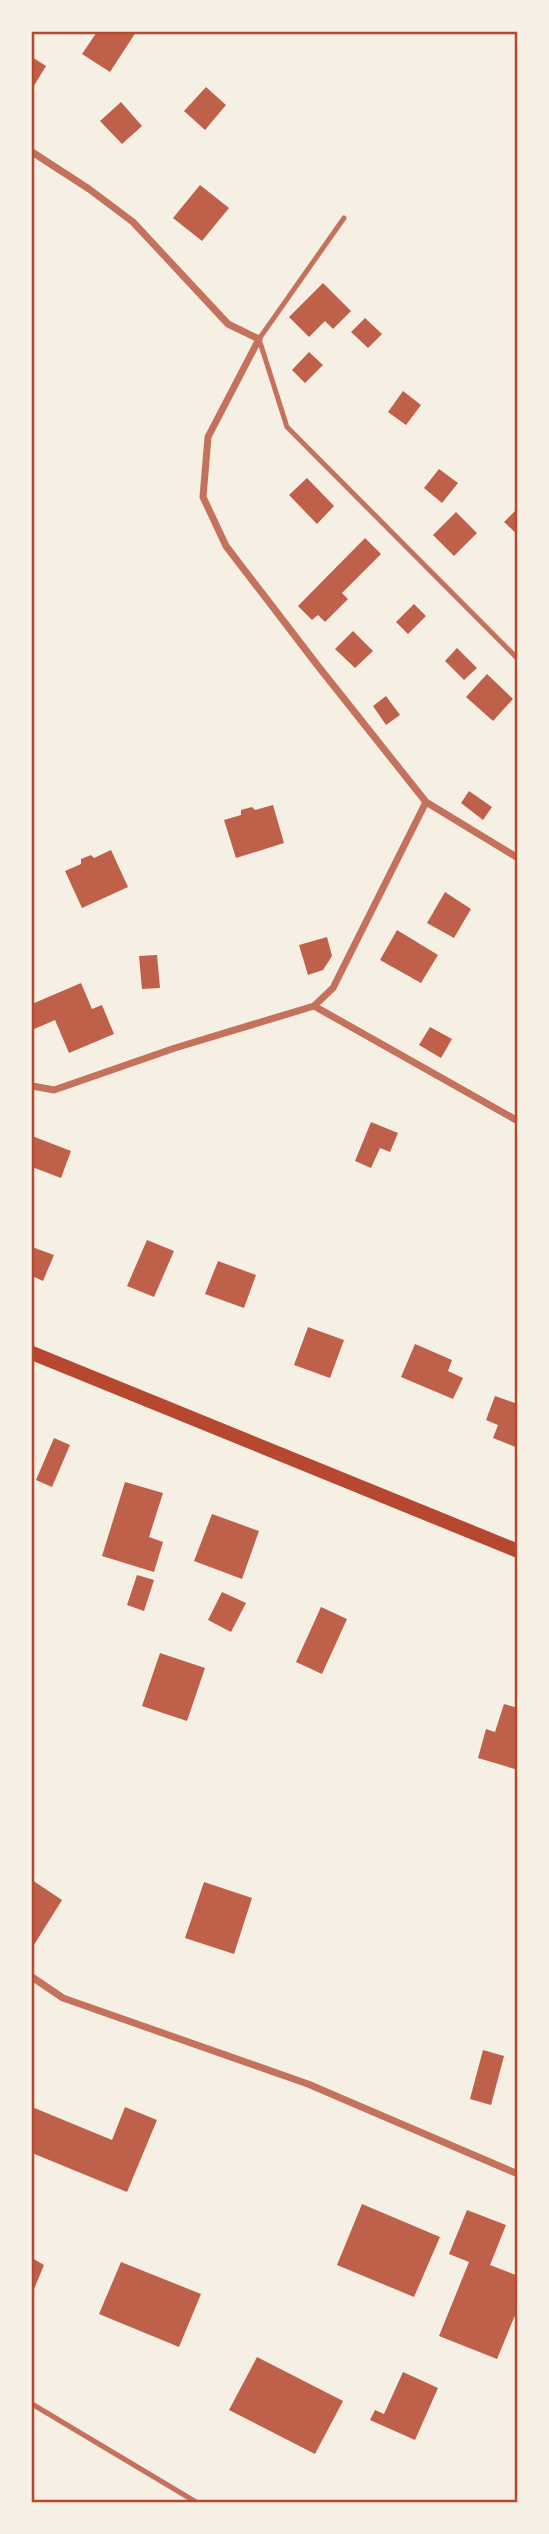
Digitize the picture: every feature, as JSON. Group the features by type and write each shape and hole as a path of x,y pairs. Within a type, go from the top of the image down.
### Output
{"main road":[{"path":"32,1353 517,1551"}],"street":[{"path":"32,152 133,222 228,324 258,339 208,437 203,497 226,545 426,802 517,858"},
{"path":"32,1086 54,1090 175,1048 314,1006 333,988 426,802"},
{"path":"314,1006 517,1121"},
{"path":"32,1977 63,1998 309,2084 517,2174"}],"lane":[{"path":"344,218 258,339 287,427 517,659"},
{"path":"32,2404 196,2502"}],"building":[{"path":"97,32 136,32 110,72 82,54"},
{"path":"32,57 46,66 32,89"},
{"path":"206,87 226,105 205,130 184,111"},
{"path":"121,102 142,126 122,144 100,121"},
{"path":"200,185 229,208 202,241 173,218"},
{"path":"323,283 351,311 333,329 325,321 309,337 289,317"},
{"path":"365,318 382,334 368,348 351,332"},
{"path":"309,352 323,365 305,383 292,370"},
{"path":"403,391 421,405 406,425 388,412"},
{"path":"439,469 458,483 442,503 424,488"},
{"path":"307,478 334,506 317,524 289,495"},
{"path":"518,508 518,535 504,522"},
{"path":"456,512 477,533 454,556 433,535"},
{"path":"365,538 381,554 342,593 348,599 325,622 318,615 312,620 298,606"},
{"path":"414,604 426,616 408,634 396,622"},
{"path":"353,631 373,651 355,668 335,649"},
{"path":"457,648 477,668 464,680 445,661"},
{"path":"487,674 513,699 493,721 466,697"},
{"path":"386,696 400,715 386,725 373,706"},
{"path":"469,791 492,807 483,820 461,803"},
{"path":"273,805 284,843 236,858 224,820 241,815 241,810 252,807 255,810"},
{"path":"111,850 128,887 82,908 65,871 81,864 81,859 91,855 94,858"},
{"path":"445,892 471,909 454,938 427,923"},
{"path":"397,930 438,955 421,983 380,960"},
{"path":"327,937 332,956 323,970 308,975 299,945"},
{"path":"157,955 160,988 142,989 139,956"},
{"path":"81,983 92,1009 102,1005 114,1034 69,1053 55,1020 32,1030 32,1004"},
{"path":"430,1027 452,1039 441,1058 419,1045"},
{"path":"371,1122 398,1133 390,1152 380,1148 371,1168 355,1161"},
{"path":"32,1136 71,1151 61,1178 32,1167"},
{"path":"147,1240 174,1251 154,1297 127,1286"},
{"path":"32,1247 54,1255 43,1281 32,1276"},
{"path":"218,1261 256,1275 244,1308 205,1294"},
{"path":"308,1327 344,1340 330,1378 294,1365"},
{"path":"415,1344 452,1360 448,1371 463,1378 453,1399 401,1377"},
{"path":"495,1396 518,1404 518,1448 493,1438 498,1425 486,1420"},
{"path":"54,1438 70,1445 52,1487 36,1480"},
{"path":"125,1482 163,1493 149,1537 163,1542 154,1572 102,1556"},
{"path":"212,1514 259,1531 242,1579 194,1561"},
{"path":"137,1575 154,1580 144,1611 127,1605"},
{"path":"222,1592 246,1603 231,1632 208,1620"},
{"path":"321,1607 347,1619 322,1674 296,1662"},
{"path":"160,1653 205,1668 187,1721 142,1706"},
{"path":"504,1704 518,1708 518,1770 478,1758 486,1729 495,1732"},
{"path":"32,1880 62,1900 32,1948"},
{"path":"204,1882 252,1898 234,1954 185,1938"},
{"path":"483,2050 504,2056 491,2105 470,2099"},
{"path":"32,2107 112,2140 125,2107 157,2120 127,2192 32,2153"},
{"path":"362,2204 440,2237 414,2297 337,2265"},
{"path":"467,2210 506,2225 490,2265 518,2276 518,2308 497,2359 439,2336 469,2262 449,2254"},
{"path":"32,2258 44,2265 32,2294"},
{"path":"121,2262 201,2294 179,2347 99,2314"},
{"path":"257,2357 343,2401 315,2454 229,2410"},
{"path":"403,2372 438,2388 415,2440 370,2420 375,2410 384,2414"}]}
